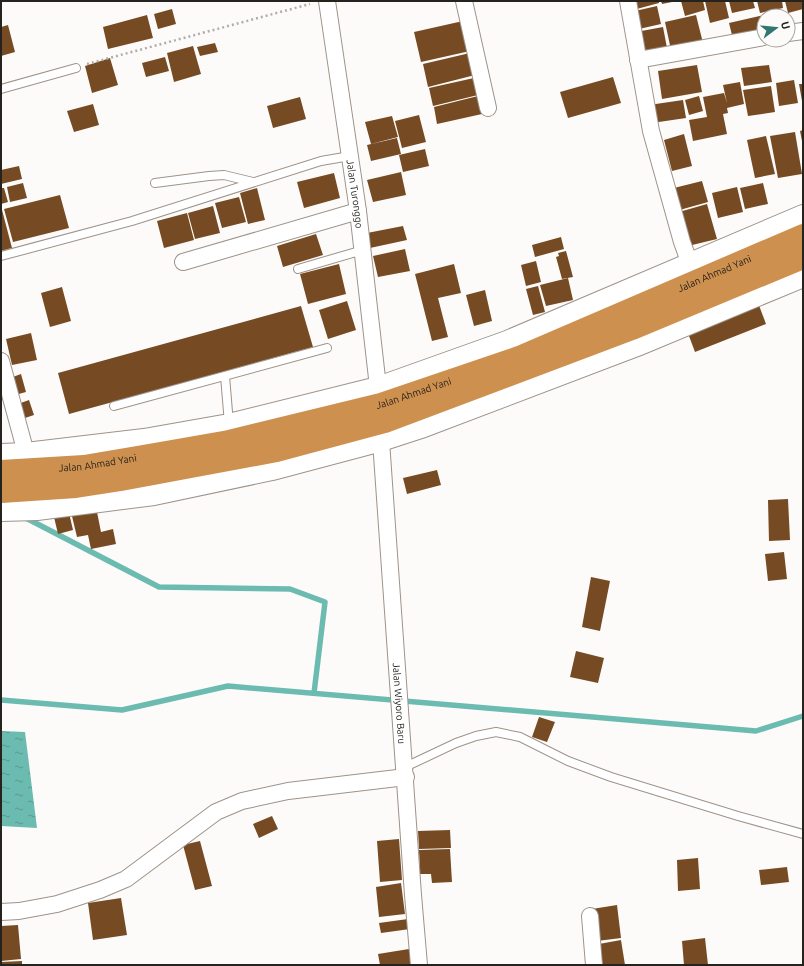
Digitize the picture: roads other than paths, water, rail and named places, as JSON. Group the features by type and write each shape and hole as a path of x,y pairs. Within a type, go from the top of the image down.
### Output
{"highway":[{"name":"Jalan Ahmad Yani","path":"1,471 84,466 229,432 381,404 519,357 803,235"},
{"name":"Jalan Ahmad Yani","path":"1,492 84,486 121,480 277,451 385,422 554,368 632,329 803,258"}],"street":[{"path":"464,1 488,108"},
{"path":"628,1 651,131 682,242 690,264"},
{"name":"Jalan Turonggo","path":"321,2 350,156 363,250 378,387"},
{"path":"638,60 756,39"},
{"path":"183,262 358,212"},
{"path":"1,454 26,453 144,439 229,432 378,387 507,341 803,215"},
{"path":"1,512 37,510 154,495 272,470 381,441 424,426 554,368 637,346 803,277"},
{"path":"1,362 26,453"},
{"name":"Jalan Wiyoro Baru","path":"381,441 419,965"},
{"path":"1,912 19,911 57,904 100,890 126,879 216,812 242,801 288,791 405,772"},
{"path":"590,916 594,965"}],"lane":[{"path":"1,89 76,68"},
{"path":"1,256 132,221 321,161 350,156"},
{"path":"155,183 224,175 254,182"},
{"path":"298,269 363,250"},
{"path":"114,406 327,348"},
{"path":"225,376 229,432"},
{"path":"405,772 456,743 476,736 496,732 520,737 568,762 610,777 731,814 803,834"}],"water":[{"path":"1,731 25,732 37,828 1,826"}],"waterway":[{"path":"24,517 159,587 290,589 325,602 314,693"},
{"path":"1,700 122,710 228,686 756,731 803,716"}]}
